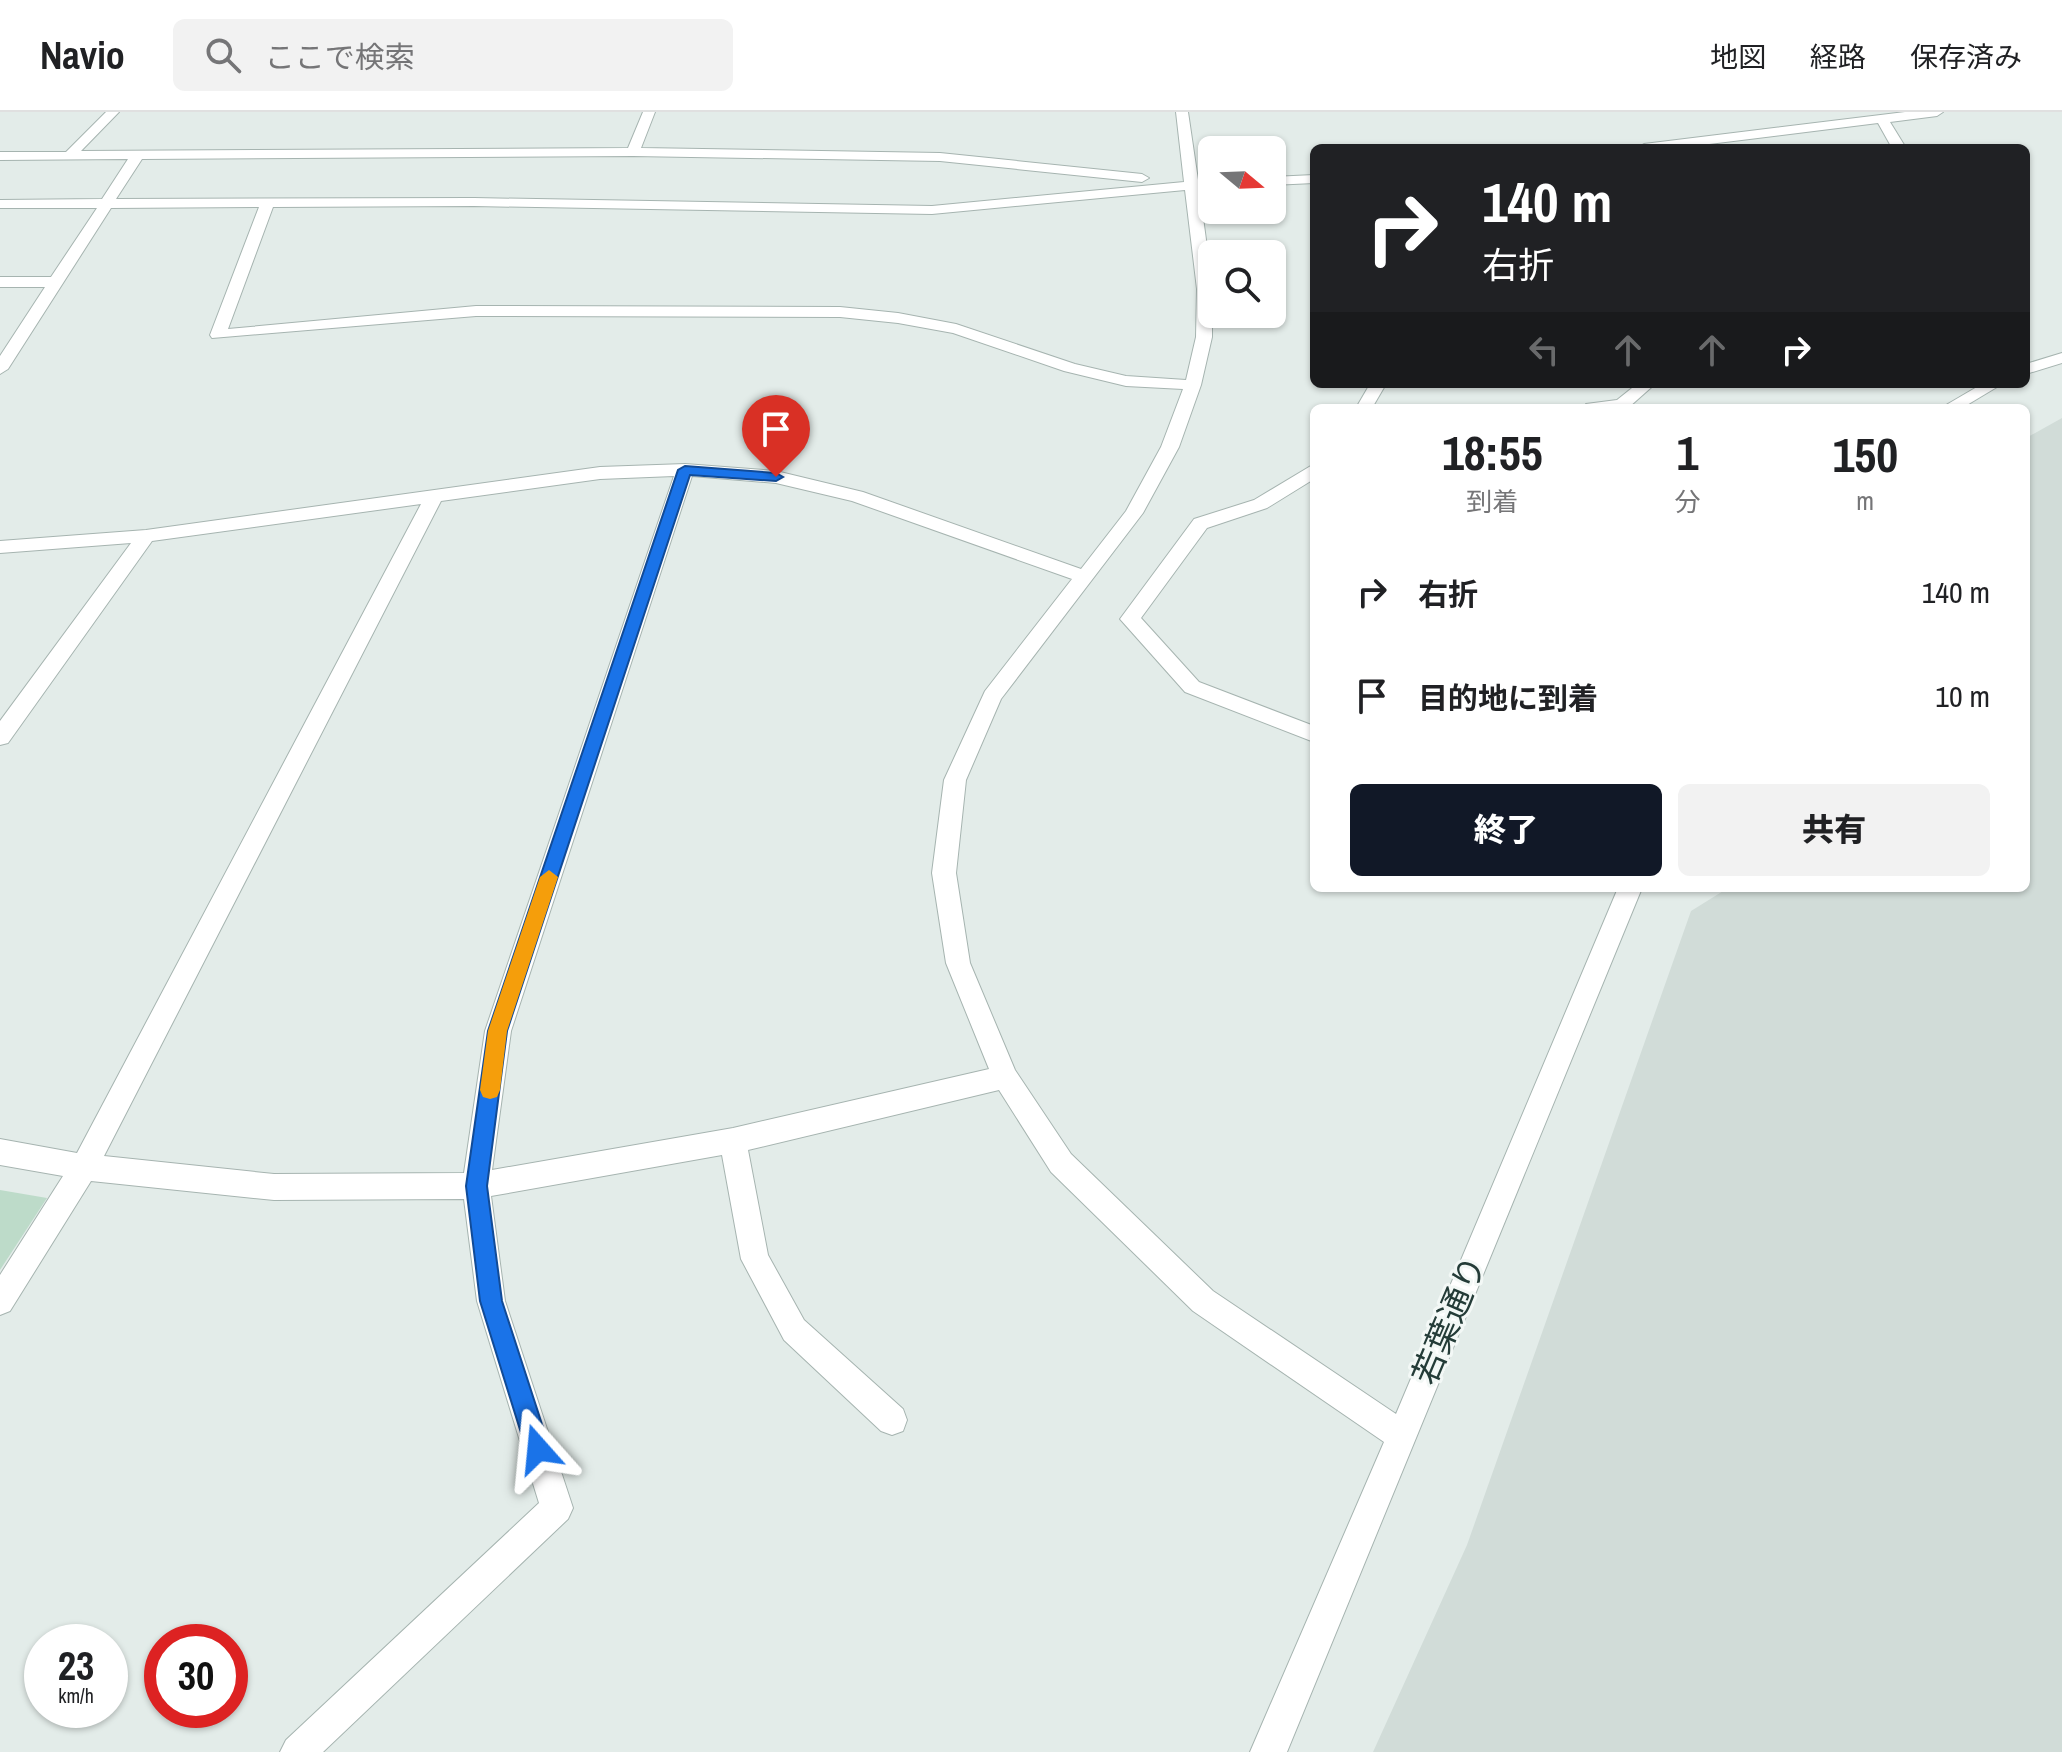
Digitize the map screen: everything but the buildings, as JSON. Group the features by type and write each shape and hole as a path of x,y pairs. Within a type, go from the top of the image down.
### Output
{"street":[{"path":"69,156 113,112"},
{"path":"633,152 649,112"},
{"path":"1182,112 1198,169"},
{"path":"1678,144 1937,112"},
{"path":"1883,120 1897,144"},
{"path":"0,156 633,152 940,157 1198,183"},
{"path":"0,369 53,282 137,156"},
{"path":"1286,180 1310,179"},
{"path":"0,204 268,202 932,210 1198,183"},
{"path":"268,202 218,335 476,311 840,312 898,318 956,329 1070,368 1126,381 1193,385"},
{"path":"1203,224 1204,337 1193,385 1170,447 1134,513 992,696 955,780 944,873 958,963 1005,1077 1061,1163 1203,1301 1401,1435"},
{"path":"0,282 53,282"},
{"path":"2030,368 2062,358"},
{"path":"1622,404 1642,388"},
{"path":"1956,404 1986,388"},
{"path":"0,547 146,536 600,473 685,470 776,477 857,496 1085,577"},
{"path":"298,1752 557,1508 491,1301 476,1186 498,1031 685,470"},
{"path":"1310,473 1271,499 1239,515 1201,523 1130,619 1192,687 1310,732"},
{"path":"0,1301 84,1167 434,496"},
{"path":"0,737 146,536"},
{"name":"若葉通り","path":"1268,1752 1628,892"},
{"path":"0,1152 84,1167 274,1187 476,1186 733,1141 1005,1077"},
{"path":"733,1141 755,1259 794,1330 892,1420"}],"shaded area":[{"path":"2062,418 2062,1752 1373,1752 1467,1545 1691,911 1722,892 2030,892 2030,436"}],"green space":[{"path":"0,1190 47,1198 0,1270"}],"slow traffic":[{"path":"490,1090 498,1031 549,877"}],"route":[{"path":"538,1449 491,1301 476,1186 498,1031 685,470 776,477"}]}
